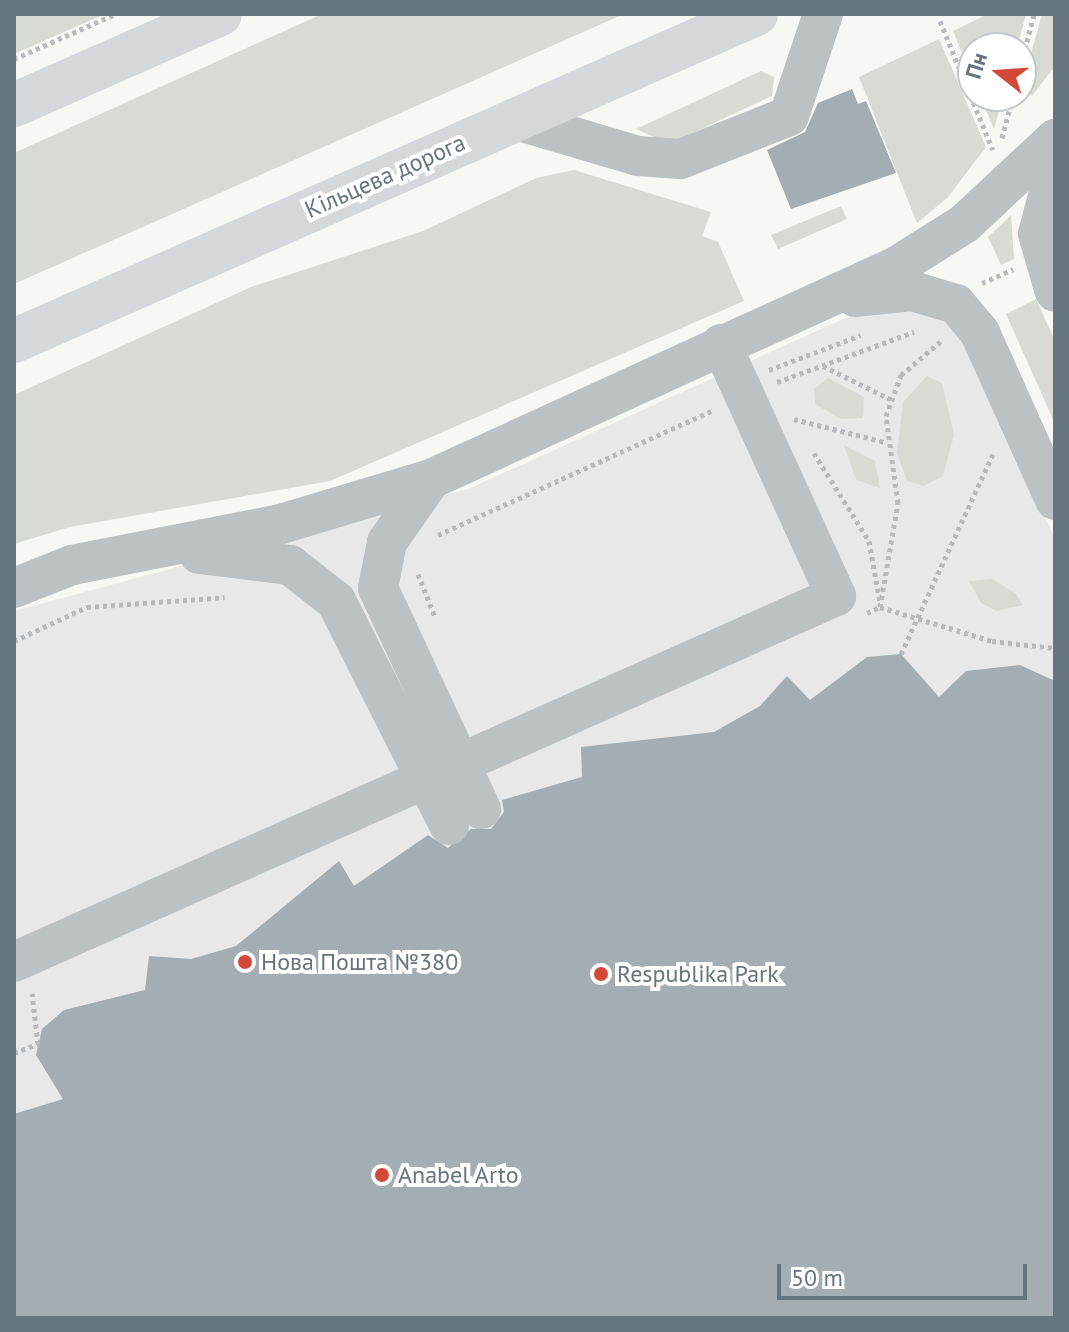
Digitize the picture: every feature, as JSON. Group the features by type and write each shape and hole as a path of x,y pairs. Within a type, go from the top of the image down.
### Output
{"highway":[{"path":"14,105 220,14"},
{"name":"Кільцева дорога","path":"14,341 756,14"}],"street":[{"path":"513,119 638,156 681,159 789,116 823,14"},
{"path":"14,588 72,565 330,512 431,479 823,300 936,243 1055,139"},
{"path":"1053,289 1038,234 1055,170"},
{"path":"823,300 912,291 956,304 980,333 1055,500"},
{"path":"22,972 443,770 836,596 767,391 721,344"},
{"path":"431,479 387,542 378,588 443,770 465,817"},
{"path":"131,553 253,558 307,575 347,619 443,770"}],"path":[{"path":"14,59 115,14"},
{"path":"940,21 957,63"},
{"path":"977,112 996,158 1009,112"},
{"path":"423,542 823,366 929,331"},
{"path":"810,446 869,541 880,607 898,503 885,442 890,399 901,375 951,333 940,332"},
{"path":"823,366 890,399"},
{"path":"787,407 801,433"},
{"path":"793,419 885,442"},
{"path":"901,654 999,442"},
{"path":"419,564 440,629"},
{"path":"14,641 87,607 180,595 238,599"},
{"path":"14,1053 38,1044 22,972"}],"shaded area":[{"path":"14,14 105,14 14,54"},
{"path":"322,14 624,14 14,284 14,153"},
{"path":"988,14 1026,14 1021,32 957,32 957,41 953,31"},
{"path":"1042,14 1055,14 1055,66 1037,89 1037,32"},
{"path":"939,39 957,80 957,112 971,112 986,147 948,197 917,223 859,77"},
{"path":"761,71 774,77 772,96 669,144 636,129"},
{"path":"987,112 999,112 994,129"},
{"path":"574,170 711,212 702,236 718,242 744,301 330,481 70,527 14,544 14,395 251,287 423,231 536,178"},
{"path":"841,206 847,219 778,249 771,235"},
{"path":"1011,215 1014,259 1001,265 988,237"},
{"path":"1036,299 1055,341 1055,424 1006,314"},
{"path":"910,301 957,322 1055,539 1055,1318 14,1318 14,611 468,489 872,306"},
{"path":"927,376 942,383 954,435 943,476 924,486 907,481 897,453 903,402"},
{"path":"828,378 864,397 863,418 841,419 815,404 814,389"},
{"path":"844,445 875,461 880,488 856,480"},
{"path":"992,579 1015,593 1023,605 996,611 981,603 969,581"}],"building":[{"path":"852,89 858,104 866,101 896,173 791,209 767,150 805,132 818,103"},
{"name":"Respublika Park","path":"901,654 939,697 966,671 1020,665 1055,681 1055,1318 14,1318 14,1114 63,1099 36,1055 42,1029 64,1010 145,990 149,956 191,959 236,946 339,861 354,886 428,835 448,848 471,829 491,829 504,812 502,800 582,777 581,747 714,732 760,706 787,676 810,700 867,657"}],"place":[{"name":"Нова Пошта №380","path":"245,962"},
{"name":"Respublika Park","path":"601,974"},
{"name":"Anabel Arto","path":"382,1175"}]}
